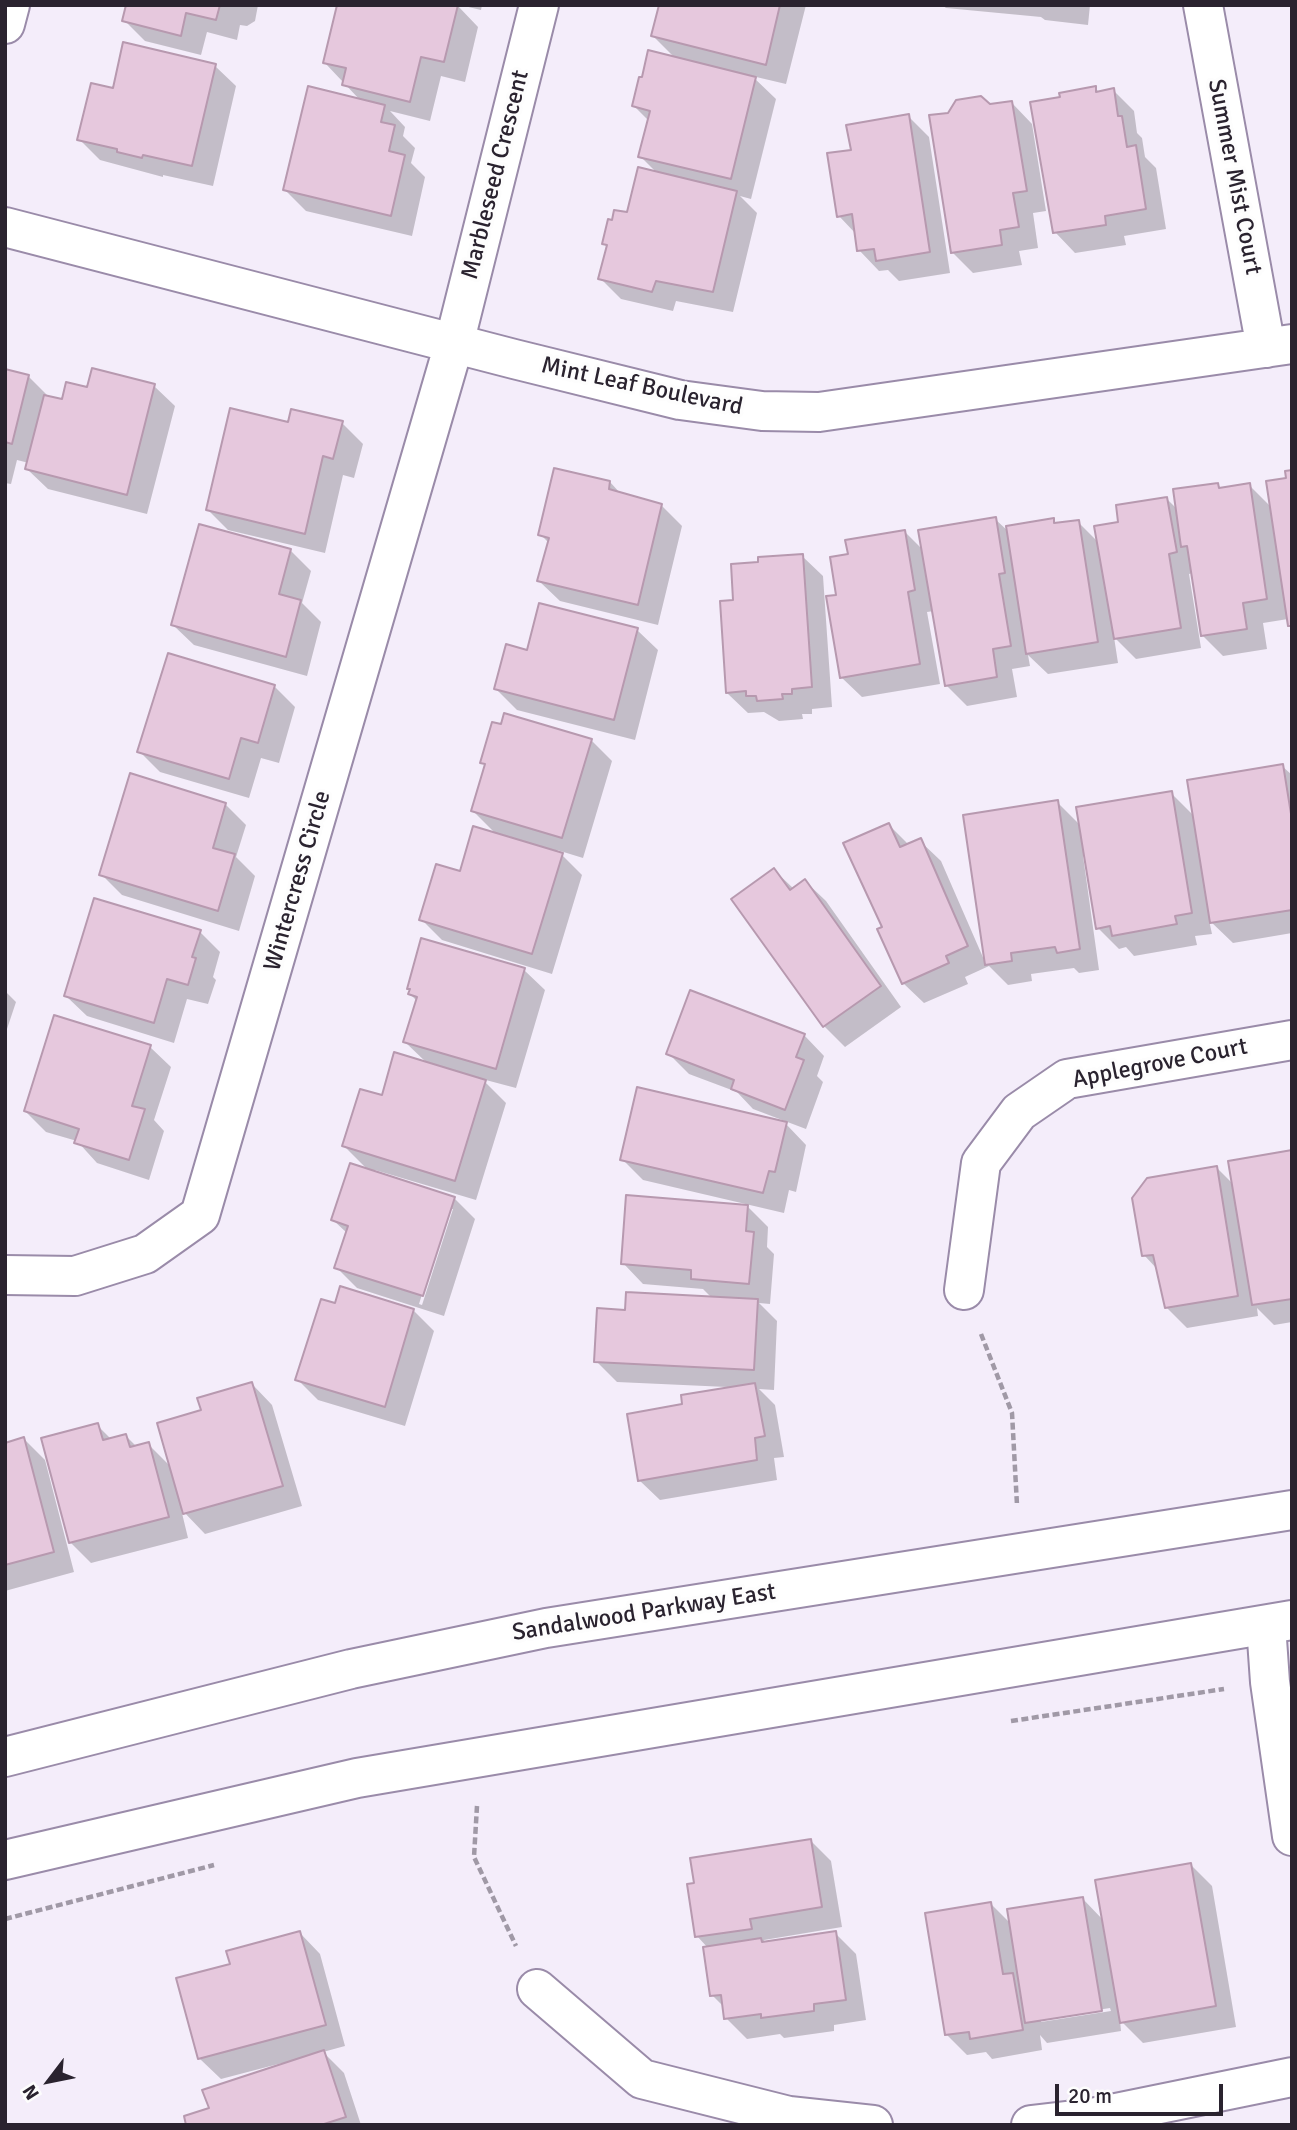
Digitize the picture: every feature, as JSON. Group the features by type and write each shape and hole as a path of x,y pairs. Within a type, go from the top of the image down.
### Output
{"street":[{"path":"5,24 10,5"},
{"name":"Marbleseed Crescent","path":"454,344 539,5"},
{"name":"Summer Mist Court","path":"1203,5 1279,346"},
{"name":"Mint Leaf Boulevard","path":"5,228 680,400 762,411 819,412 1279,346"},
{"name":"Wintercress Circle","path":"5,1275 75,1276 145,1254 200,1215 454,344"},
{"name":"Applegrove Court","path":"964,1290 981,1163 1019,1112 1067,1079 1292,1040"},
{"name":"Sandalwood Parkway East","path":"5,1758 351,1669 546,1628 1292,1510"},
{"path":"5,1860 357,1778 1279,1623 1270,1682 1292,1836"},
{"path":"537,1989 642,2078 789,2116 873,2125"},
{"path":"1031,2125 1091,2118 1292,2077"}],"path":[{"path":"964,1290 1012,1413 1018,1517"},
{"path":"1010,1721 1270,1682"},
{"path":"477,1802 474,1857 537,1989"},
{"path":"5,1919 215,1865"}],"building":[{"path":"126,5 220,5 216,20 186,13 181,36 122,21"},
{"path":"337,5 458,5 444,62 421,57 410,102 342,85 346,68 323,63"},
{"path":"659,5 780,5 766,65 651,36"},
{"path":"123,42 216,64 192,166 143,155 142,158 77,140 91,83 113,88"},
{"path":"648,50 756,77 731,179 638,157 650,111 632,106"},
{"path":"308,86 385,105 381,122 395,125 389,151 405,155 391,216 283,190"},
{"path":"1096,86 1096,92 1114,88 1118,116 1122,116 1127,147 1136,145 1146,209 1105,216 1106,225 1053,233 1030,102 1060,97 1059,93"},
{"path":"981,96 990,104 1012,101 1027,191 1013,193 1019,227 1000,230 1002,245 951,253 929,115 948,113 956,100"},
{"path":"909,114 930,252 876,261 874,249 857,251 852,214 837,217 827,153 851,150 846,125"},
{"path":"638,167 737,191 713,292 656,281 652,292 598,279 607,245 602,244 608,219 612,220 614,210 627,212"},
{"path":"92,368 155,384 127,495 25,469 44,395 62,399 66,382 87,387"},
{"path":"5,369 29,375 12,444 5,442"},
{"path":"230,408 288,422 291,409 343,421 333,459 323,456 305,534 206,510"},
{"path":"554,468 610,481 609,489 662,504 638,605 537,581 549,538 538,535"},
{"path":"1292,470 1292,626 1288,626 1266,481 1286,478 1285,471"},
{"path":"1218,483 1219,488 1250,483 1267,599 1243,603 1247,629 1201,636 1187,546 1181,547 1173,489"},
{"path":"1167,497 1177,552 1169,554 1181,628 1114,639 1094,526 1118,522 1116,505"},
{"path":"996,517 1005,573 999,574 1011,646 993,649 997,677 945,686 918,530"},
{"path":"1054,518 1054,523 1079,520 1098,642 1026,654 1006,526"},
{"path":"199,524 291,549 279,594 301,600 286,657 171,625"},
{"path":"905,530 915,590 908,592 920,664 840,678 826,596 836,595 830,557 848,554 845,540"},
{"path":"803,554 812,687 792,689 792,694 782,694 783,699 757,701 756,696 746,696 746,691 726,693 720,601 733,600 731,564 758,562 758,557"},
{"path":"539,603 638,628 614,720 494,689 506,644 527,650"},
{"path":"168,653 275,685 258,743 241,738 229,779 137,752"},
{"path":"504,713 592,739 562,838 471,811 485,764 480,763 492,722 501,724"},
{"path":"1283,764 1292,820 1292,910 1210,923 1187,780"},
{"path":"130,773 226,803 213,848 235,854 218,911 99,875"},
{"path":"1172,791 1192,913 1175,916 1177,924 1112,936 1110,926 1096,929 1076,807"},
{"path":"1058,800 1080,949 1057,953 1055,947 1011,953 1012,961 985,965 963,815"},
{"path":"889,823 900,847 921,838 968,946 946,956 949,963 902,984 877,929 882,927 843,843"},
{"path":"473,826 563,853 532,954 419,920 436,864 460,871"},
{"path":"774,868 790,890 805,879 881,986 823,1027 731,899"},
{"path":"94,898 201,930 192,957 196,958 188,985 167,979 154,1023 64,996"},
{"path":"421,938 525,968 496,1069 403,1042 417,997 408,994 410,989 407,989"},
{"path":"690,990 805,1034 796,1057 804,1060 785,1110 731,1089 734,1080 666,1054"},
{"path":"54,1015 151,1045 132,1106 145,1109 129,1160 74,1143 79,1129 24,1111"},
{"path":"394,1052 486,1080 455,1181 342,1146 360,1089 382,1095"},
{"path":"637,1087 787,1122 775,1172 769,1171 763,1193 620,1160"},
{"path":"1292,1150 1292,1299 1252,1305 1228,1161"},
{"path":"350,1163 455,1197 423,1296 334,1268 348,1226 331,1220"},
{"path":"1217,1166 1238,1296 1165,1308 1153,1255 1142,1256 1132,1198 1147,1178"},
{"path":"626,1195 748,1205 746,1231 754,1232 749,1284 691,1279 691,1270 621,1264"},
{"path":"340,1286 414,1309 385,1407 295,1380 321,1299 335,1303"},
{"path":"626,1292 758,1299 754,1370 594,1362 597,1308 625,1310"},
{"path":"252,1382 283,1486 183,1514 157,1423 201,1410 197,1398"},
{"path":"755,1383 765,1436 755,1438 757,1460 638,1481 627,1414 682,1404 681,1395"},
{"path":"98,1423 103,1440 126,1434 130,1447 149,1442 169,1517 69,1543 41,1438"},
{"path":"24,1437 54,1552 5,1565 5,1443"},
{"path":"811,1839 822,1907 750,1919 752,1929 695,1937 687,1884 694,1883 690,1858"},
{"path":"1191,1863 1216,2006 1120,2023 1095,1880"},
{"path":"1083,1897 1102,2011 1025,2023 1007,1909"},
{"path":"991,1902 1003,1974 1013,1973 1023,2030 970,2039 969,2032 945,2035 925,1913"},
{"path":"300,1931 326,2025 198,2059 176,1978 230,1964 226,1951"},
{"path":"836,1931 846,2000 814,2004 814,2011 761,2018 761,2014 724,2019 721,1995 710,1996 703,1947"},
{"path":"324,2050 346,2117 321,2125 186,2125 184,2116 209,2108 202,2090"}]}
